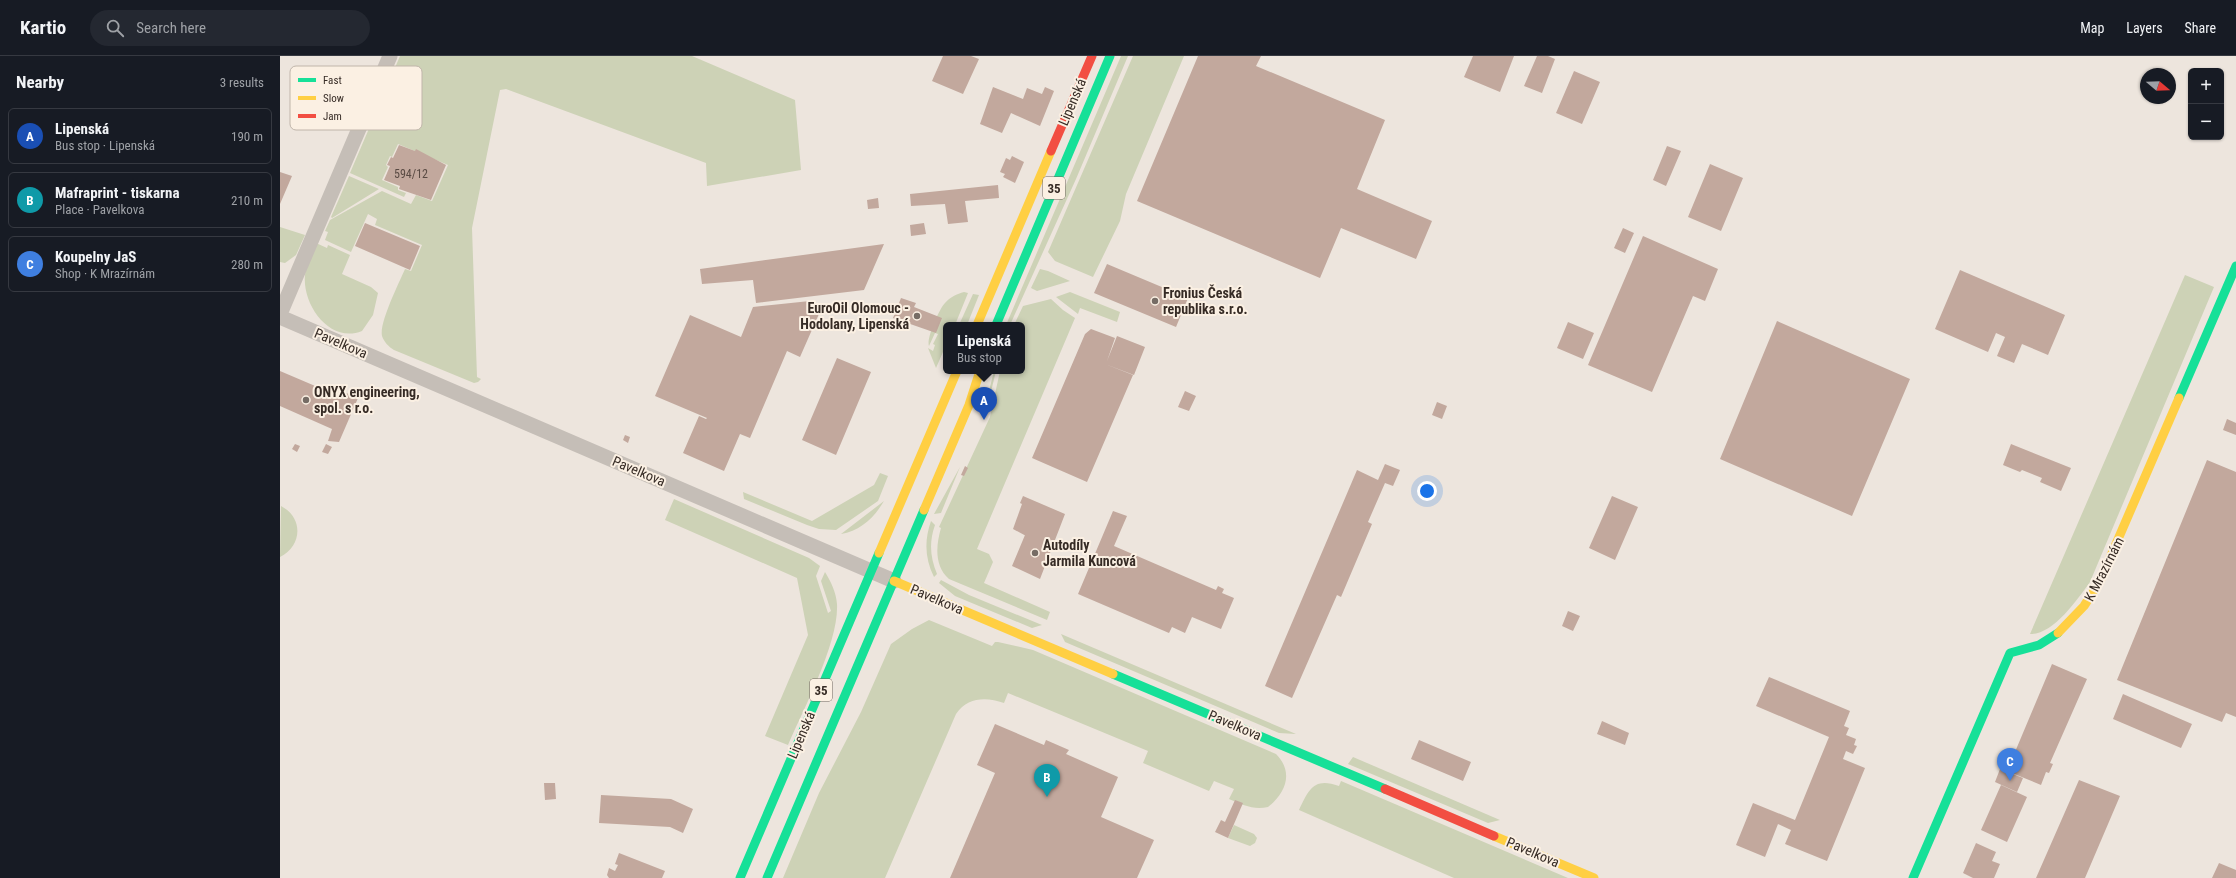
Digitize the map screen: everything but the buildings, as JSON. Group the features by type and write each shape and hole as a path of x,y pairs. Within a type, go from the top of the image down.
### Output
{"main road":[{"name":"Lipenská","path":"978,322 1092,56"},
{"name":"Lipenská","path":"997,322 1110,56"},
{"name":"K Mrazírnám","path":"1913,878 2010,653 2033,648 2067,626 2084,607 2100,581 2236,266"},
{"name":"Lipenská","path":"740,878 956,374"},
{"name":"Lipenská","path":"767,878 969,405 979,374"},
{"name":"Pavelkova","path":"894,581 1594,878"}],"street":[{"name":"Pavelkova","path":"386,66 390,56"},
{"name":"Pavelkova","path":"359,130 280,316 894,581"}],"green space":[{"path":"400,56 692,56 795,100 801,170 707,186 706,163 506,89 500,90 472,228 477,377 481,379 474,383 394,350 387,344 382,336 383,322 394,293 405,269 411,271 422,245 375,225 377,219 368,214 351,252 325,240 328,232 325,231 330,220 382,191 411,204 416,195 432,201 448,165 398,144 392,157 390,156 386,165 388,167 382,180 398,187 398,190 406,193 404,197 350,173 368,130 422,130 422,66 396,66"},
{"path":"1121,56 1128,56 1076,179 1011,322 1007,322"},
{"path":"1133,56 1184,56 1126,194 1120,221 1093,277 1055,261 1048,252"},
{"path":"349,176 379,189 332,218 331,217"},
{"path":"280,227 305,235 296,255 285,263 280,262"},
{"path":"316,243 327,248 328,245 350,255 342,274 371,287 378,293 373,315 362,331 350,334 339,332 329,327 320,319 313,309 305,287 305,275"},
{"path":"1040,269 1070,281 1037,291 1031,288"},
{"path":"2185,275 2214,287 2090,582 2071,607 2056,623 2039,633 2030,634"},
{"path":"964,292 968,293 956,322 943,322 943,352 936,368 928,348 933,351 935,345 933,344 938,334 935,333 929,346 929,337 942,306 954,296"},
{"path":"1070,292 1120,312 1117,322 1080,308 1078,314 1056,297"},
{"path":"973,294 979,295 968,322 960,322"},
{"path":"1051,299 1075,318 977,549 989,554 993,562 984,583 1050,612 1047,620 949,579 941,568 937,548 941,528 939,527 990,417 999,374 1025,374 1025,322 1015,322 1023,306"},
{"path":"993,374 995,374 988,404 983,415"},
{"path":"960,467 941,513 934,514"},
{"path":"880,473 888,476 878,501 836,530 819,529 807,525 744,499 743,492 812,521 874,485"},
{"path":"674,499 809,558 820,566 816,576 828,613 831,611 821,581 825,572 831,583 836,595 837,604 836,619 827,656 788,745 765,736 808,635 797,578 665,520"},
{"path":"884,501 876,513 866,523 854,530 841,534"},
{"path":"281,506 294,517 297,525 297,532 293,546 280,557"},
{"path":"931,521 935,525 931,543 933,562 937,574 934,577 926,550 927,536"},
{"path":"941,580 969,595 1042,625 1032,628 955,596 939,583"},
{"path":"929,620 992,646 995,642 998,642 1033,650 1276,754 1282,761 1285,768 1286,782 1283,789 1268,807 1258,808 1244,805 1229,799 1234,789 1214,781 1209,791 1143,763 1148,751 1008,693 1004,703 984,699 972,701 961,708 956,714 885,878 783,878 819,793 861,712 891,644 912,629"},
{"path":"1061,634 1296,734 1279,733 1065,642"},
{"path":"1353,757 1500,820 1488,823 1348,764"},
{"path":"1341,781 1568,878 1454,878 1299,810 1309,791 1313,787 1324,783 1339,786"},
{"path":"1234,825 1254,834 1257,838 1255,843 1250,846 1228,838"}],"traffic: fast":[{"path":"997,322 1110,56"},
{"path":"2179,398 2236,266"},
{"path":"767,878 924,510"},
{"path":"740,878 879,553"},
{"path":"1913,878 2010,653 2039,645 2058,633"},
{"path":"1113,674 1385,789"}],"traffic: slow":[{"path":"978,322 1051,151"},
{"path":"879,553 956,374"},
{"path":"924,510 969,405 979,374"},
{"path":"2058,633 2084,606 2100,581 2179,398"},
{"path":"894,581 1113,674"},
{"path":"1494,836 1594,878"}],"traffic: jam":[{"path":"1051,151 1092,56"},
{"path":"1385,789 1494,836"}],"place":[{"name":"Fronius Česká republika s.r.o.","path":"1155,301"},
{"name":"EuroOil Olomouc - Hodolany, Lipenská","path":"917,316"},
{"name":"ONYX engineering, spol. s r.o.","path":"306,400"},
{"name":"Lipenská","path":"984,420"},
{"name":"Autodíly Jarmila Kuncová","path":"1035,553"},
{"name":"Koupelny JaS","path":"2010,781"},
{"name":"Mafraprint - tiskarna","path":"1047,797"}]}
